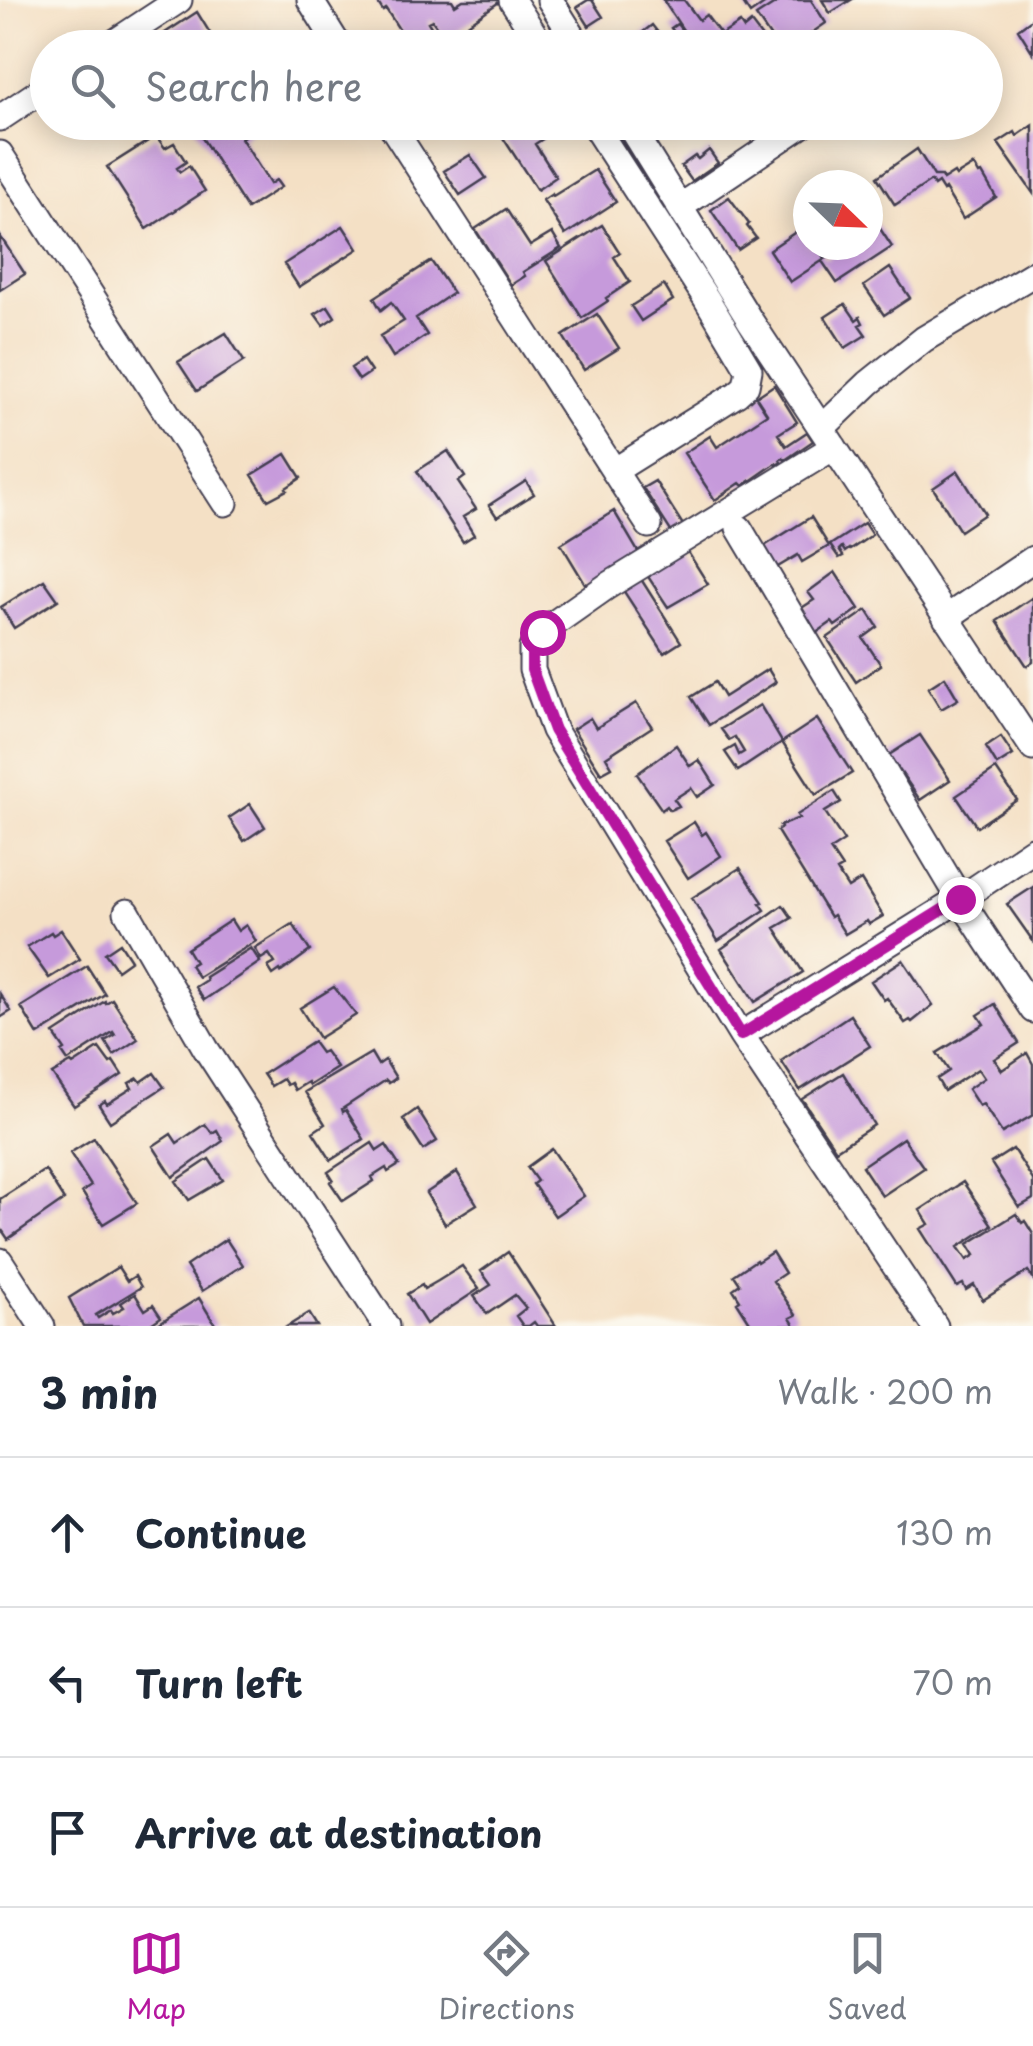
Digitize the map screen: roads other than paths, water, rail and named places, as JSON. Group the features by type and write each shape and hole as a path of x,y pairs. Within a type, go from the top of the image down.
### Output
{"street":[{"path":"133,30 178,0"},
{"path":"310,0 329,30"},
{"path":"512,0 531,30"},
{"path":"553,1 570,30"},
{"path":"0,118 30,98"},
{"path":"401,140 649,525"},
{"path":"604,140 750,370 746,386 736,394 614,471"},
{"path":"638,140 750,319 1033,748"},
{"path":"680,206 779,140"},
{"path":"0,154 225,503"},
{"path":"935,1326 741,1035 554,730 532,670 532,648 542,632 828,438 869,383 924,340 1033,274"},
{"path":"739,528 960,899 1033,1010"},
{"path":"946,618 1033,559"},
{"path":"741,1035 1033,850"},
{"path":"127,912 206,1049 386,1326"},
{"path":"0,1261 42,1326"}]}
